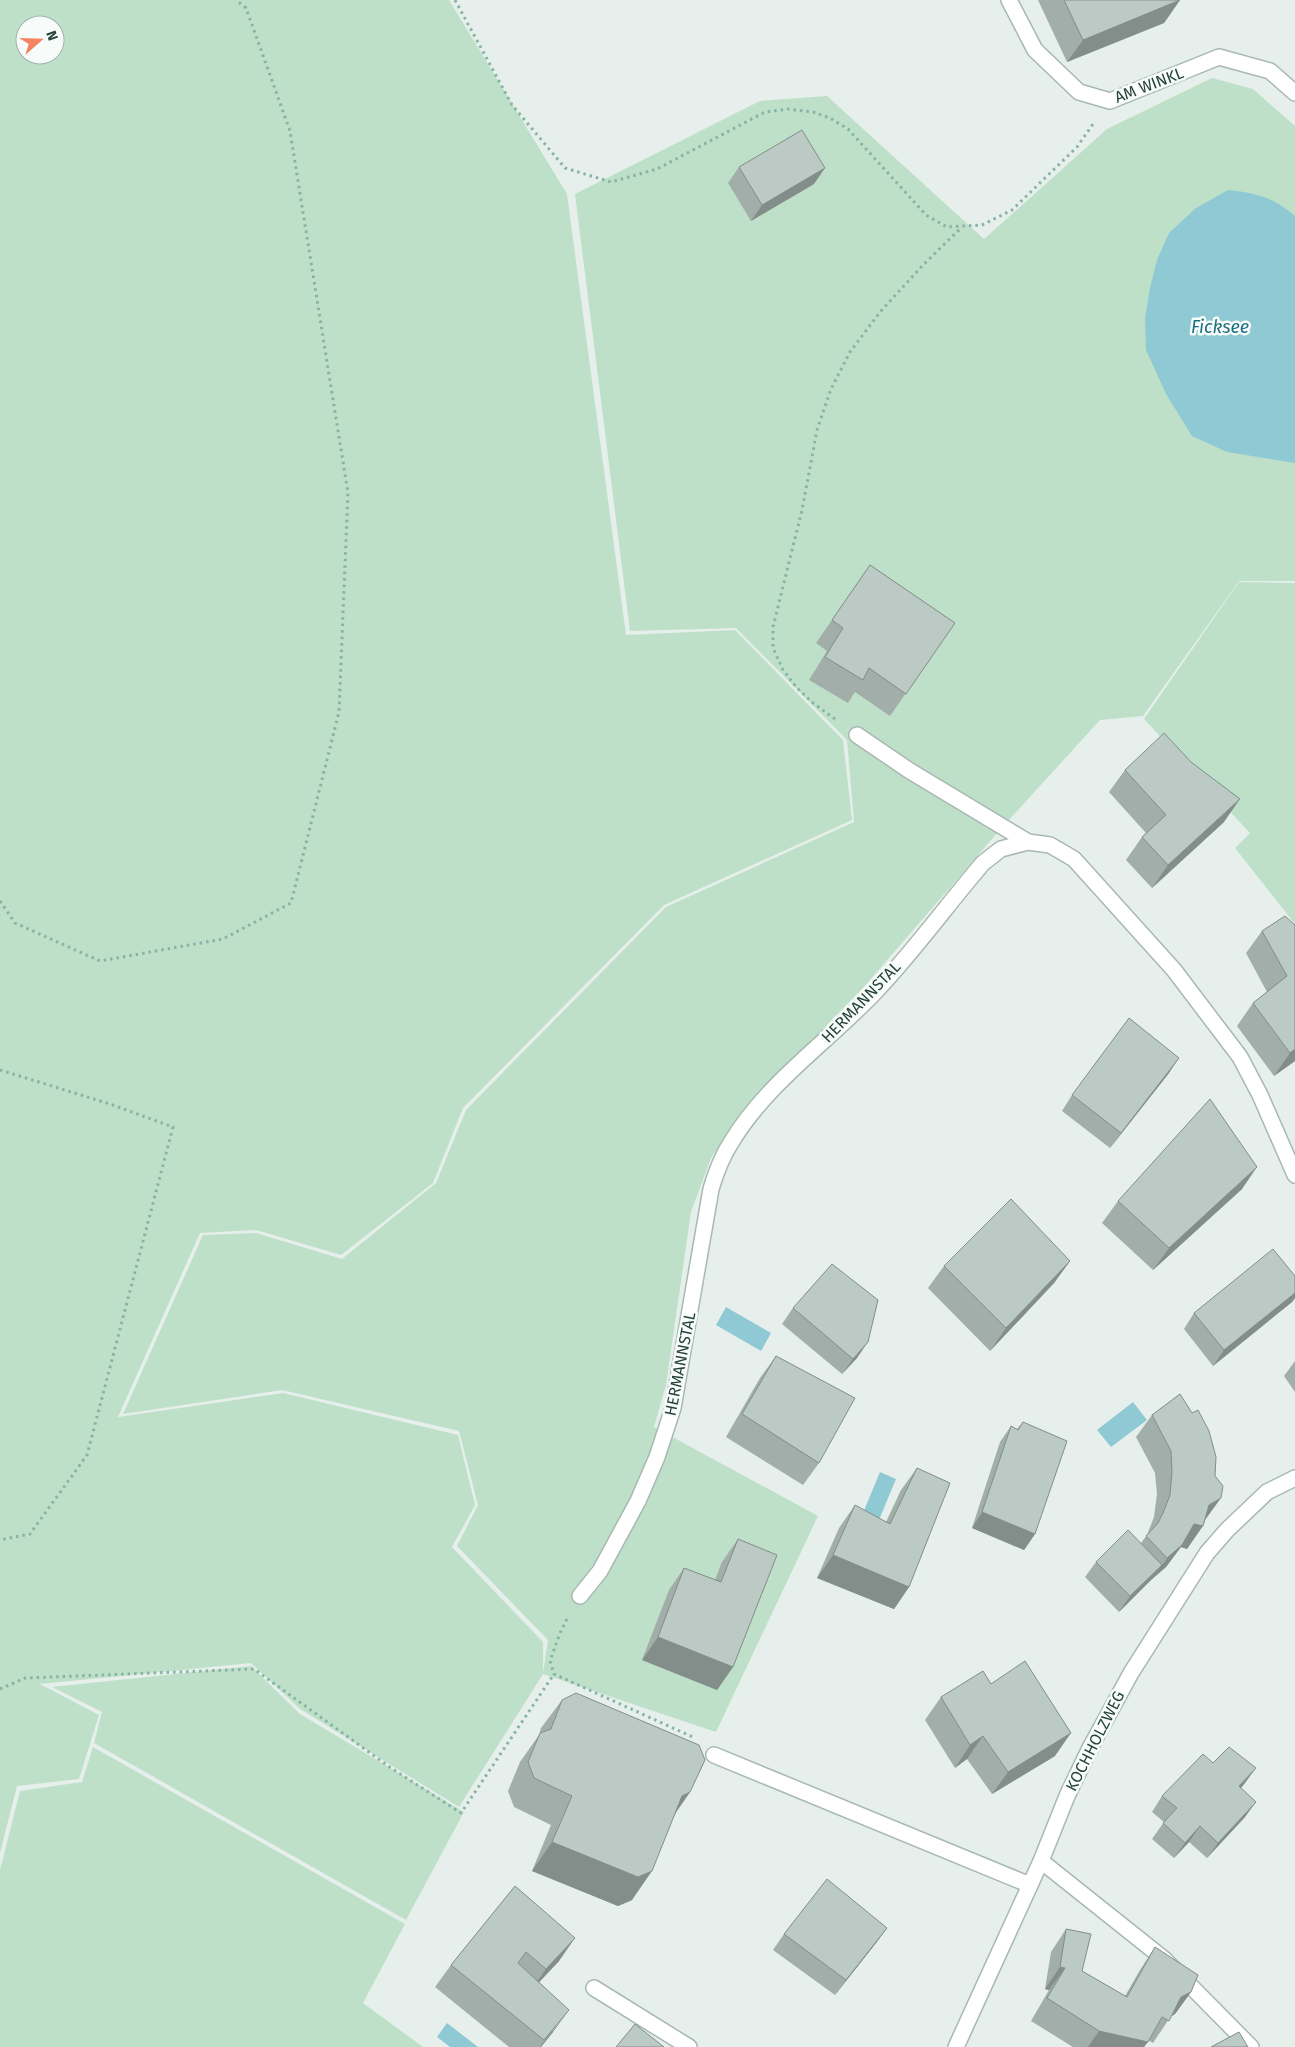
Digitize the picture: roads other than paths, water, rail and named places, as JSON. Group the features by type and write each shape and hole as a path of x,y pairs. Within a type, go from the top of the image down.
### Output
{"street":[{"name":"AM WINKL","path":"1009,0 1035,50 1079,92 1110,101 1220,57 1270,71 1295,93"},
{"path":"857,735 910,771 1028,842"},
{"name":"HERMANNSTAL","path":"580,1596 600,1571 638,1501 657,1457 673,1408 711,1189 718,1165 732,1140 748,1118 774,1089 876,991 983,863 1001,849 1028,842 1050,845 1074,859 1174,970 1240,1057 1260,1095 1295,1175"},
{"name":"KOCHHOLZWEG","path":"956,2047 1041,1862 1067,1796 1090,1748 1131,1673 1207,1554 1227,1530 1267,1492 1295,1478"},
{"path":"714,1755 1030,1885"},
{"path":"1041,1862 1164,1959 1251,2047"},
{"path":"594,1988 689,2047"}],"water":[{"name":"Ficksee","path":"1228,190 1272,200 1295,216 1295,463 1227,452 1192,436 1166,394 1146,350 1145,318 1150,288 1157,260 1169,233 1196,208"},
{"path":"726,1307 771,1333 761,1351 716,1325"},
{"path":"1133,1402 1147,1420 1111,1447 1097,1430"},
{"path":"880,1472 896,1479 874,1532 858,1525"},
{"path":"447,2023 478,2047 450,2047 437,2037"}]}
